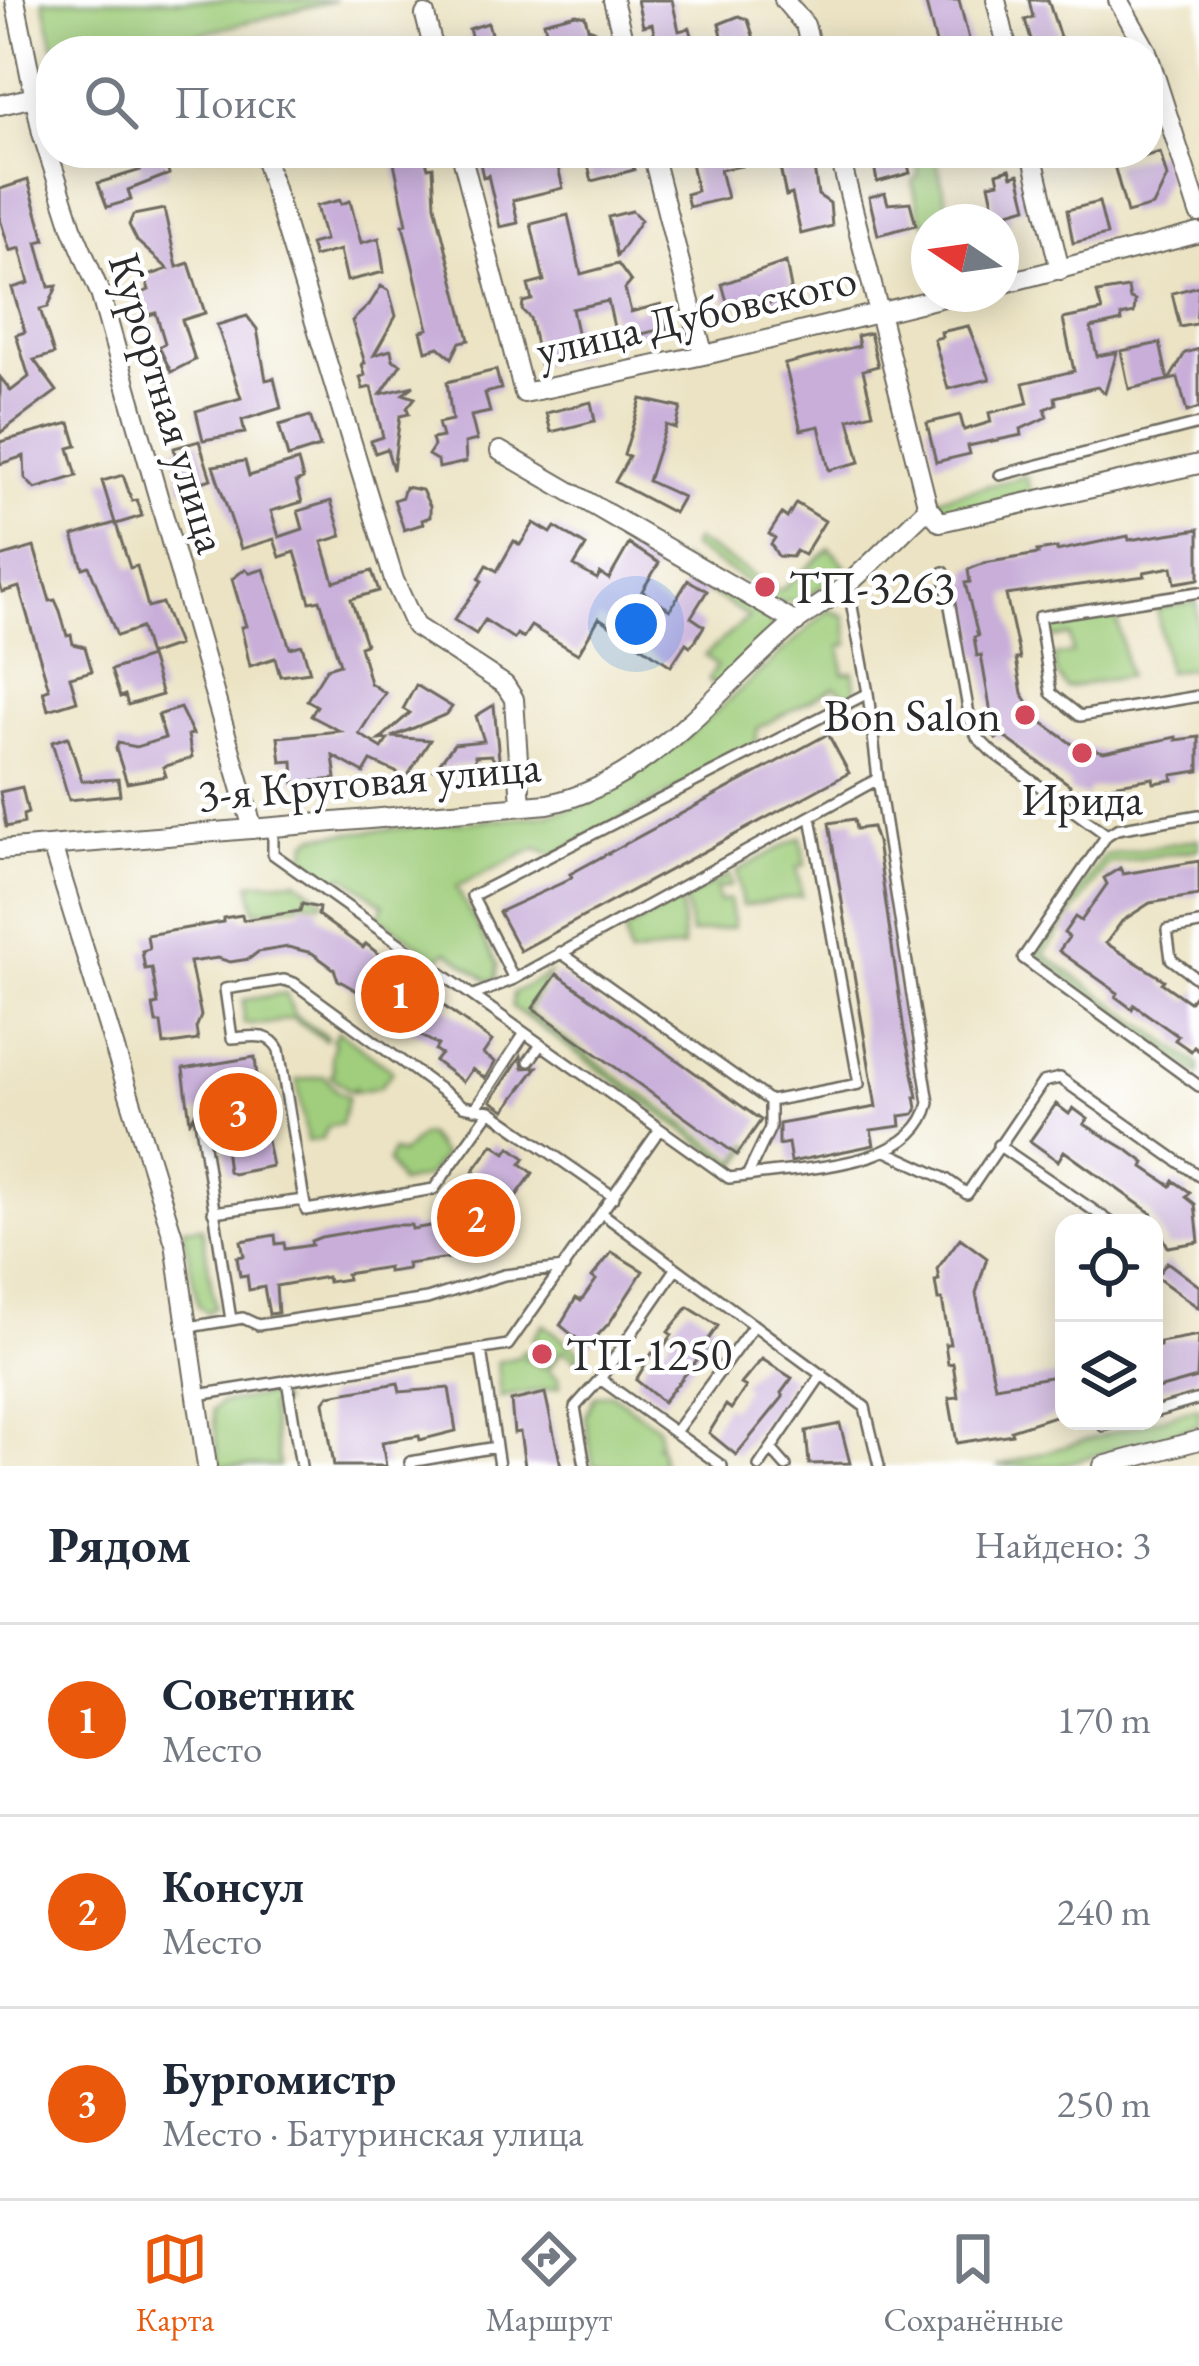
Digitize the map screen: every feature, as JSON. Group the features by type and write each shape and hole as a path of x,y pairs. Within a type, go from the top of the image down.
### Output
{"street":[{"name":"Курортная улица","path":"15,0 36,69"},
{"path":"613,0 622,36"},
{"path":"784,0 805,25 808,36"},
{"path":"996,0 1004,36"},
{"path":"1118,0 1139,36"},
{"path":"425,16 430,36"},
{"path":"0,105 36,97"},
{"path":"1163,98 1198,206"},
{"name":"Курортная улица","path":"53,168 100,293 263,828"},
{"path":"268,168 394,580 416,626 505,686 514,699 521,806"},
{"name":"улица Дубовского","path":"465,168 524,393 911,305"},
{"path":"656,168 703,352"},
{"path":"843,168 928,508 940,523 1199,464"},
{"path":"1036,168 1060,270"},
{"path":"1019,280 1199,233"},
{"path":"500,452 796,623"},
{"name":"3-я Круговая улица","path":"0,850 53,849 578,798 615,780 677,733 928,508"},
{"path":"53,849 175,1243 208,1466"},
{"path":"1102,1466 1199,1440"}],"lane":[{"path":"1000,475 1199,424"},
{"path":"944,572 970,721 977,737 1107,836"},
{"path":"263,828 273,854 729,1178 888,1152 925,1120 928,1103 848,584"},
{"path":"1199,592 1039,617 1051,693 1080,716 1199,696"},
{"path":"514,979 472,896 868,693"},
{"path":"474,995 514,979 878,778"},
{"path":"1199,815 1117,830 1107,836 1023,958 1199,1086"},
{"path":"560,952 770,1101 859,1084 811,817"},
{"path":"1199,924 1167,930 1171,959 1199,980"},
{"path":"490,1112 434,1189 306,1210 279,1050 266,1036 232,1038 225,989 294,982 463,1106 490,1112 614,1197"},
{"path":"475,1108 525,1033"},
{"path":"529,1061 541,1044"},
{"path":"888,1152 967,1194 1042,1082 1060,1078 1199,1176"},
{"path":"747,1176 770,1128 770,1101"},
{"path":"200,1119 231,1320"},
{"path":"198,1395 508,1345 659,1129"},
{"path":"998,1145 1099,1214"},
{"path":"213,1212 304,1201"},
{"path":"603,1214 866,1407 879,1466"},
{"path":"189,1327 243,1318 258,1325 385,1306 427,1299 504,1275 564,1268"},
{"path":"585,1466 575,1407 600,1379 676,1269"},
{"path":"675,1432 754,1324"},
{"path":"481,1350 500,1466"},
{"path":"759,1466 822,1375"},
{"path":"600,1379 722,1466"},
{"path":"287,1380 301,1466"},
{"path":"1163,1409 1199,1399"},
{"path":"411,1466 410,1462 496,1448"},
{"path":"771,1449 786,1466"}],"green space":[{"path":"43,0 336,0 193,36 51,36"},
{"path":"918,168 938,168 947,204 918,204 912,182"},
{"path":"1026,476 1030,491 1026,497 937,514 935,499"},
{"path":"695,540 780,591 830,548 846,567 804,600 781,603 691,547"},
{"path":"680,558 772,622 772,632 716,687 708,679 717,666 705,655 749,617 672,570"},
{"path":"1197,602 1199,667 1167,672 1157,609"},
{"path":"829,610 845,616 849,644 841,646 843,673 853,672 856,692 847,695 835,687 758,728 755,747 554,855 537,848 456,887 498,965 496,980 488,980 447,951 437,959 379,916 384,905 344,875 333,883 305,859 307,842 315,836 545,815 590,803 684,740"},
{"path":"1116,612 1128,676 1066,688 1056,673 1054,656 1072,653 1070,636 1050,638 1051,628 1058,621"},
{"path":"801,837 805,865 797,867 802,896 742,906 737,871"},
{"path":"1199,839 1199,849 1108,864 1044,954 1199,1065 1199,1075 1035,954 1105,855"},
{"path":"729,875 731,886 716,889 719,902 729,900 734,927 691,934 685,899"},
{"path":"297,880 325,901 300,900 298,905 255,911 250,883"},
{"path":"681,901 683,947 629,956 625,931"},
{"path":"549,974 527,1012 736,1161 752,1146 736,1168 512,1007 513,993"},
{"path":"286,993 294,1015 325,1040 291,1018 244,1024 243,1000"},
{"path":"338,1031 393,1071 380,1087 354,1092 355,1088 350,1091 330,1075 334,1073 332,1040"},
{"path":"324,1076 348,1097 341,1124 328,1127 322,1139 307,1141 297,1080"},
{"path":"427,1135 443,1156 426,1177 400,1183 388,1162 392,1151 401,1154"},
{"path":"202,1227 215,1307 207,1313 198,1305 183,1228"},
{"path":"543,1324 581,1352 576,1360 563,1350 548,1370 559,1379 560,1387 500,1397 497,1362 518,1357 524,1350 530,1353 524,1359 543,1368 555,1352 532,1339"},
{"path":"610,1393 658,1427 656,1445 663,1466 593,1466 585,1415 595,1396"},
{"path":"267,1395 282,1403 269,1406 279,1466 219,1466 213,1410 220,1403"},
{"path":"1199,1407 1199,1425 1058,1466 998,1466 1121,1430 1163,1430 1163,1418"}],"building":[{"path":"637,0 672,0 679,31 690,28 692,36 655,36 652,24 643,26"},
{"path":"925,0 959,0 968,36 934,36"},
{"path":"1029,0 1048,0 1060,36 1030,36 1025,20 1033,17"},
{"path":"585,16 593,36 548,36 544,22"},
{"path":"739,16 748,20 753,36 722,36 719,24"},
{"path":"488,23 492,36 471,36 469,29"},
{"path":"1163,163 1167,177 1153,206 1127,213 1115,168 1163,168"},
{"path":"167,168 169,174 128,190 131,200 107,207 98,183 141,170"},
{"path":"395,168 433,168 435,205 469,340 460,342 452,358 439,347 426,351 421,331 428,329 403,225 407,224"},
{"path":"481,168 558,168 563,188 513,200 518,223 500,227 488,175 483,177"},
{"path":"589,168 634,170 592,181"},
{"path":"692,168 730,168 720,170 727,198 689,207 686,194 697,191"},
{"path":"780,168 814,168 818,195 830,203 832,226 801,234 792,194 786,196"},
{"path":"875,168 909,168 910,173 877,182"},
{"path":"1010,169 1012,176 1019,174 1027,207 993,204 989,184 999,182 997,173"},
{"path":"28,180 45,240 37,242 49,287 57,286 48,307 40,309 54,354 34,360 57,391 0,433 0,377 11,391 29,377 16,335 25,332 12,288 29,283 20,248 10,251 0,219 0,189"},
{"path":"885,193 888,204 910,202 911,226 878,235 869,197"},
{"path":"340,200 341,204 350,201 361,243 379,238 384,272 347,281 340,250 314,257 310,244 325,240 316,206"},
{"path":"1099,202 1107,235 1073,243 1067,210"},
{"path":"164,209 177,267 189,263 205,313 182,320 195,360 171,372 159,347 165,343 156,313 149,315 142,293 149,290 145,277 168,269 137,241 129,225 133,215"},
{"path":"632,211 641,220 617,256 608,217"},
{"path":"568,215 581,274 618,264 631,282 625,289 631,312 661,304 667,328 617,340 608,301 572,309 582,355 540,364 530,318 522,310 523,302 532,300 528,285 544,281 531,224"},
{"path":"786,262 791,288 783,299 759,306 757,297 728,305 722,284"},
{"path":"381,286 389,291 396,316 374,355 391,350 393,360 401,364 381,394 414,386 403,394 415,398 407,408 409,414 400,416 393,470 387,449 375,453 371,441 383,437 371,387 363,389 360,377 365,375 365,363 352,321"},
{"path":"1199,286 1196,324 1180,327 1172,293"},
{"path":"1128,288 1135,301 1134,313 1121,316 1122,321 1091,328 1097,356 1117,352 1105,393 1097,387 1055,397 1056,404 1045,409 1047,417 1021,429 1022,435 968,446 970,454 936,462 927,423 960,415 964,430 991,422 989,413 1028,403 1023,383 1074,371 1063,319 1102,311 1097,293"},
{"path":"247,316 257,329 266,380 274,378 281,408 242,420 245,433 203,440 196,411 241,398 217,325"},
{"path":"968,326 990,379 948,389 934,339 942,337 941,332"},
{"path":"870,333 878,366 863,370 873,413 849,419 860,462 829,470 819,426 801,430 785,364 859,346 857,336"},
{"path":"1160,343 1168,380 1129,389 1121,351"},
{"path":"1199,349 1199,408 1187,412 1178,378 1169,380 1185,353"},
{"path":"496,370 501,389 485,393 490,412 471,416 477,440 465,443 466,462 439,468 438,461 428,455 434,446 432,439 442,437 438,423 452,420 447,382"},
{"path":"641,399 681,408 676,428 666,425 648,481 683,497 674,513 615,482 629,457 624,455"},
{"path":"591,402 595,421 551,432 546,413"},
{"path":"310,416 320,447 288,457 279,425"},
{"path":"70,423 77,446 69,448 77,476 35,489 25,478 24,456 0,464 0,442"},
{"path":"199,441 211,479 181,489 174,448"},
{"path":"245,461 249,476 298,461 303,479 296,482 302,502 271,511 279,537 303,529 298,511 331,501 342,536 322,542 334,582 372,571 379,591 351,599 366,644 360,646 370,683 385,693 359,734 382,748 388,739 379,740 410,713 403,709 416,685 452,707 447,714 392,737 430,740 407,777 371,761 364,773 333,756 336,779 294,783 293,761 281,762 278,737 340,731 311,716 317,706 307,700 327,668 340,664 320,600 310,602 295,552 280,557 274,539 241,549 213,466"},
{"path":"123,475 142,516 116,524 130,568 137,566 148,607 162,603 178,645 149,655 141,628 117,636 89,566 83,568 73,536 115,523 102,481"},
{"path":"405,487 422,490 430,517 404,530 394,500 402,497"},
{"path":"796,503 825,521 804,555 796,551 792,557 778,556 771,544 775,538 769,534"},
{"path":"534,523 551,533 555,527 586,546 574,566 597,579 600,573 609,579 629,544 659,563 642,591 670,610 688,580 707,591 691,617 704,626 695,641 690,646 686,643 671,666 599,618 578,654 531,626 523,638 517,634 514,639 485,620 476,634 454,620 482,581 487,565 497,571 514,541 520,545"},
{"path":"1199,529 1199,579 1175,583 1172,567 1144,572 1145,576 1006,595 1022,693 1039,720 1072,744 1104,752 1199,737 1199,771 1172,775 1173,780 1154,783 1153,778 1089,789 1087,796 1069,791 1070,785 1002,735 996,739 986,722 992,719 965,583 970,582 968,570 1037,551"},
{"path":"34,547 50,601 55,600 73,644 85,647 92,671 70,677 77,701 48,710 43,691 49,689 19,587 2,592 0,584 0,557"},
{"path":"245,569 251,573 264,569 290,648 302,645 310,672 280,676 275,658 250,666 241,627 246,626 232,579"},
{"path":"150,657 162,695 128,705 125,695 120,697 111,670"},
{"path":"494,705 500,770 491,755 475,756 476,764 435,769 454,744 484,741 476,716"},
{"path":"180,708 193,734 188,735 192,758 163,767 166,776 127,783 118,743 136,747 165,738 158,715"},
{"path":"828,734 849,773 520,951 499,912 564,882 570,874"},
{"path":"68,737 82,781 118,779 120,795 69,800 52,742"},
{"path":"22,787 28,813 23,815 24,823 6,827 0,792"},
{"path":"854,819 856,829 872,827 877,842 917,1108 914,1114 900,1116 901,1126 871,1130 874,1145 791,1162 788,1143 779,1145 779,1124 876,1107 829,823"},
{"path":"1199,861 1199,895 1150,903 1122,921 1106,943 1189,1002 1199,989 1199,1051 1194,1047 1191,1051 1175,1040 1178,1036 1134,1005 1132,1009 1116,997 1118,993 1059,951 1075,917 1081,921 1107,884 1104,878 1120,868 1123,874"},
{"path":"302,904 319,908 318,915 363,948 366,944 378,958 414,985 417,981 492,1041 483,1054 495,1062 485,1078 472,1069 463,1082 435,1061 441,1054 435,1050 438,1045 390,1018 338,980 334,969 312,953 288,947 230,962 218,958 190,962 201,1016 198,1040 164,1045 153,1005 158,1004 152,968 145,969 142,951 149,949 147,935 242,915 243,920 300,911"},
{"path":"557,974 761,1120 737,1155 533,1008"},
{"path":"521,1056 523,1068 537,1067 505,1110 491,1101"},
{"path":"255,1057 257,1126 264,1126 272,1166 233,1174 228,1171 221,1116 209,1118 197,1110 190,1121 183,1069"},
{"path":"1056,1104 1069,1114 1073,1108 1088,1119 1084,1124 1129,1151 1145,1163 1143,1167 1171,1186 1174,1181 1190,1192 1186,1197 1195,1204 1199,1242 1168,1247 1163,1214 1152,1214 1064,1151 1058,1161 1030,1141"},
{"path":"493,1144 506,1153 510,1147 525,1158 521,1164 533,1173 480,1246 483,1252 468,1262 465,1256 407,1264 408,1269 388,1272 388,1267 346,1274 347,1279 328,1282 327,1277 276,1286 278,1313 269,1314 264,1287 249,1290 247,1275 240,1276 241,1241 275,1235 276,1244 284,1243 285,1249 312,1245 311,1241 321,1237 391,1225 411,1225 412,1229 442,1224 462,1212 481,1186 473,1171"},
{"path":"960,1238 987,1258 976,1293 995,1386 1055,1376 1055,1416 1011,1430 1012,1434 957,1443 949,1398 958,1397 953,1363 948,1364 945,1344 950,1344 942,1300 938,1300 937,1269"},
{"path":"612,1252 643,1271 610,1322 587,1347 560,1325"},
{"path":"1167,1262 1199,1286 1199,1308 1163,1282"},
{"path":"688,1307 718,1326 709,1345 663,1402 636,1380"},
{"path":"1199,1335 1197,1378 1163,1387 1163,1341"},
{"path":"762,1359 792,1378 783,1397 736,1455 709,1433 726,1405 731,1409 746,1387 741,1384"},
{"path":"398,1383 400,1392 449,1388 456,1431 420,1440 419,1436 382,1442 386,1466 334,1466 324,1402 329,1395"},
{"path":"545,1393 561,1466 525,1466 520,1432 514,1433 511,1401"},
{"path":"840,1424 850,1463 809,1464 806,1431"}],"place":[{"name":"ТП-3263","path":"765,587"},
{"name":"Bon Salon","path":"1025,715"},
{"name":"Ирида","path":"1082,753"},
{"name":"Советник","path":"400,994"},
{"name":"Бургомистр","path":"238,1112"},
{"name":"Консул","path":"476,1218"},
{"name":"ТП-1250","path":"542,1354"}]}
